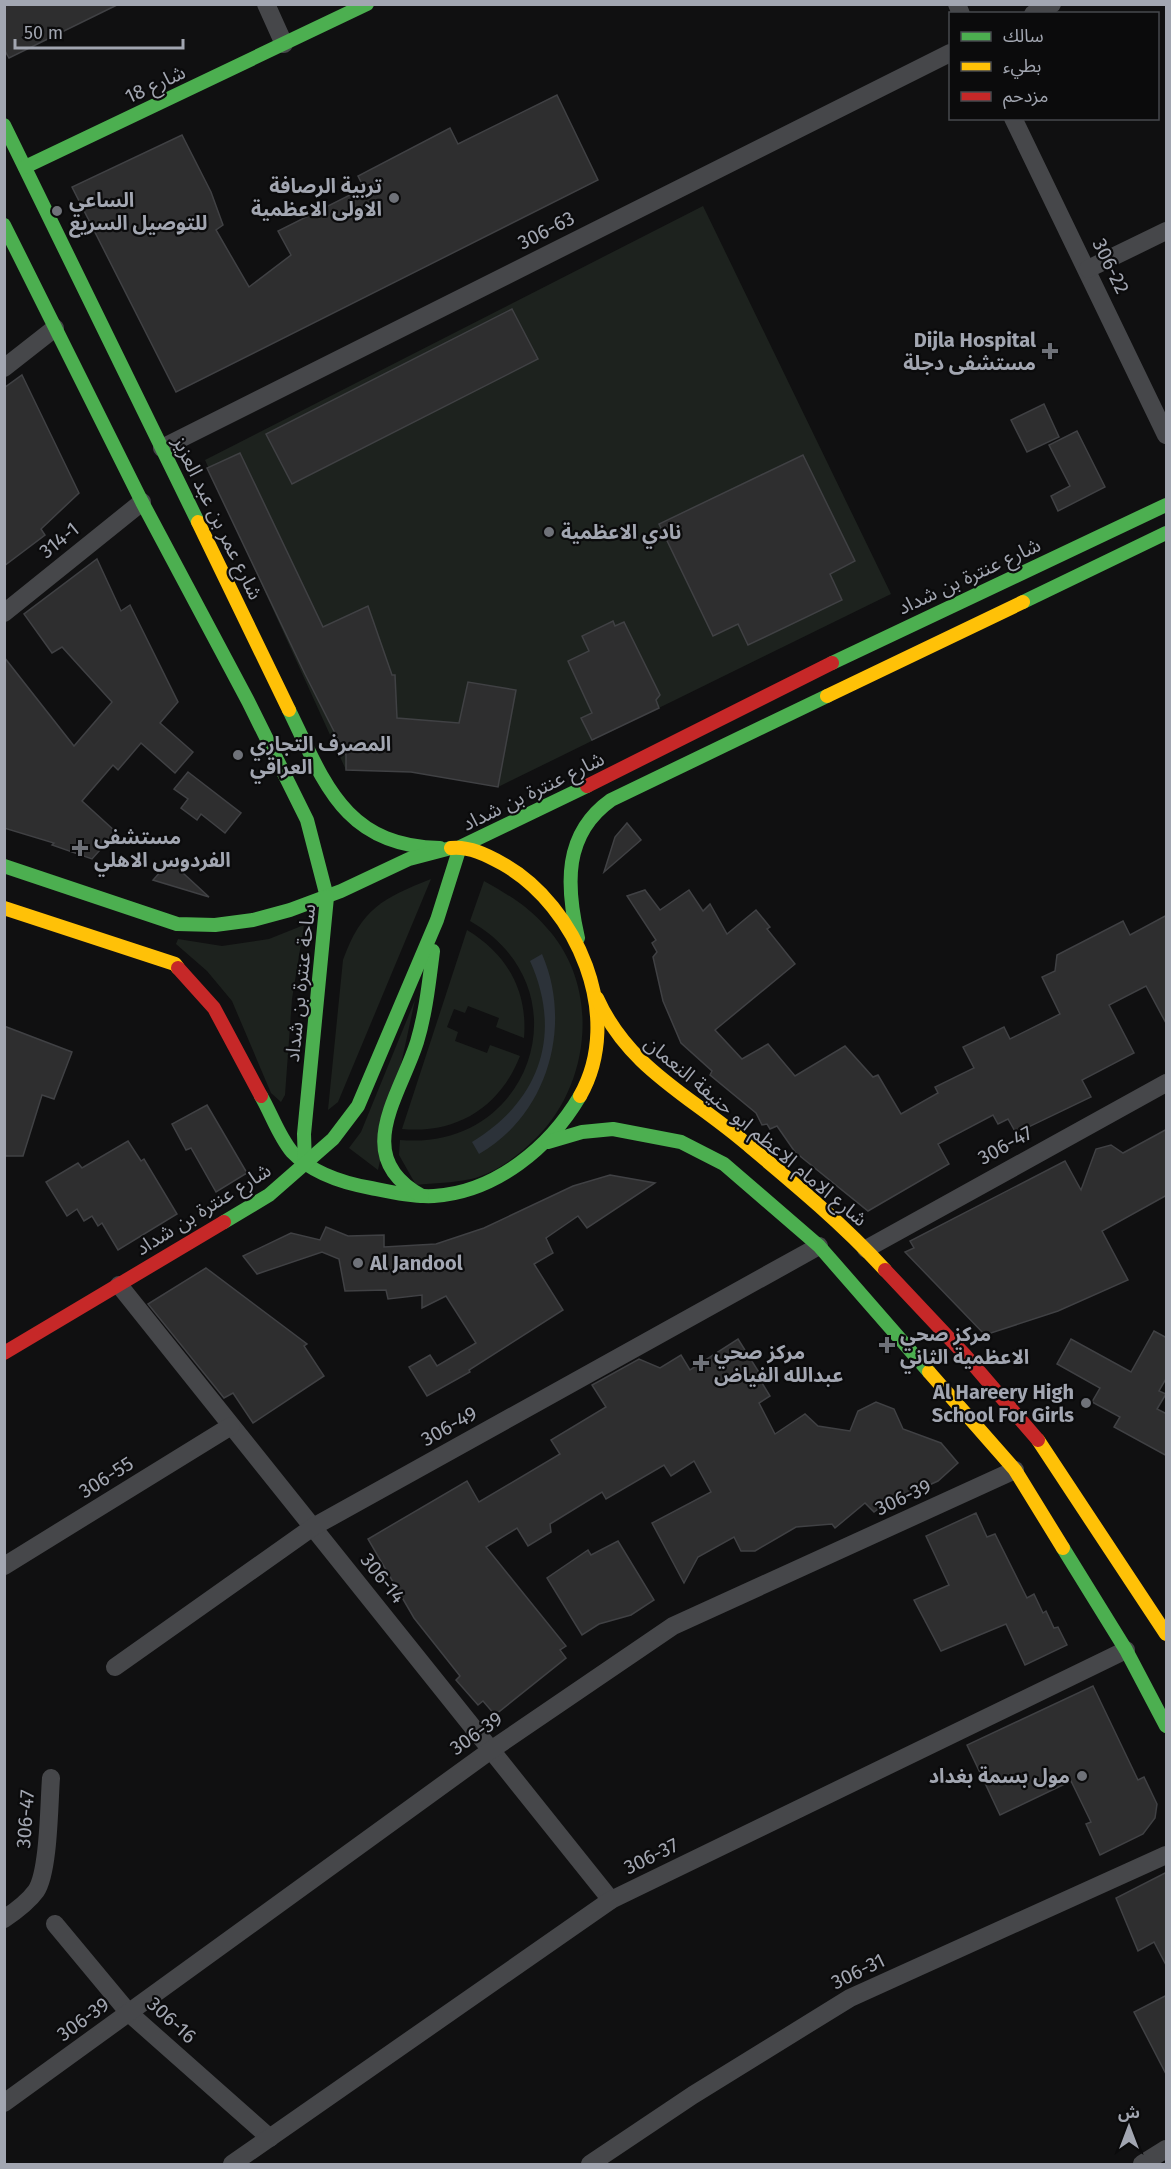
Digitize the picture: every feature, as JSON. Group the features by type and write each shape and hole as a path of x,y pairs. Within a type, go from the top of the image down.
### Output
{"main road":[{"name":"شارع 18","path":"25,167 367,4"},
{"name":"شارع عمر بن عبد العزيز","path":"4,125 326,786 350,816 370,833 392,844 427,848 460,847"},
{"path":"4,225 142,502 307,820 327,897 268,916 223,926 201,927 177,924 4,866"},
{"name":"شارع عنترة بن شداد","path":"4,1353 269,1195 333,1139 358,1106 437,920 460,847 532,816 724,716 1167,505"},
{"path":"4,908 175,964 214,1008 281,1135 305,1165 336,1180 370,1189 423,1196 450,1194 491,1181 533,1157 559,1131 580,1100 593,1065 598,1028 594,991 583,956 571,900 573,858 580,834 590,817 611,800 1167,533"},
{"path":"460,847 488,856 513,869 539,891 565,924 583,956"},
{"name":"ساحة عنترة بن شداد","path":"305,1165 304,1134 327,897 397,864 460,847"},
{"path":"423,1196 401,1183 390,1164 383,1137 415,1048 429,990 437,920"},
{"name":"شارع الامام الاعظم ابو حنيفة النعمان","path":"594,991 606,1020 635,1057 742,1140 866,1249 965,1355 1047,1451 1167,1634"},
{"path":"548,1142 582,1132 613,1129 681,1142 724,1164 819,1246 1015,1470 1126,1650 1167,1726"}],"street":[{"path":"266,4 284,44"},
{"path":"1037,12 1052,4"},
{"name":"306-63","path":"162,448 949,54"},
{"name":"306-22","path":"1015,120 1167,435"},
{"path":"1088,269 1167,231"},
{"path":"4,368 55,328"},
{"name":"314-1","path":"4,613 142,502"},
{"name":"306-47","path":"866,1249 1167,1083"},
{"name":"306-49","path":"115,1667 313,1527 819,1246"},
{"name":"306-14","path":"119,1285 611,1900"},
{"name":"306-55","path":"4,1566 231,1426"},
{"name":"306-39","path":"4,2103 491,1749 673,1626 1015,1470"},
{"name":"306-37","path":"232,2164 611,1900 1126,1650"},
{"name":"306-47","path":"4,1919 19,1909 38,1889 44,1859 51,1778"},
{"name":"306-31","path":"590,2164 693,2095 850,1998 1167,1855"},
{"name":"306-16","path":"55,1924 129,2013 270,2138"},
{"path":"1142,2164 1167,2149"}],"shaded area":[{"name":"نادي الاعظمية","path":"703,206 891,594 498,787 411,772 346,770 205,460"},
{"path":"431,879 338,1102 328,1110 343,960 350,943 366,917 376,908 400,892"},
{"path":"484,881 532,913 564,951 575,977 582,1005 582,1034 578,1063 568,1091 554,1116 536,1138 514,1157 489,1173 471,1179 416,1185 399,1155 400,1140 446,1137 483,1120 511,1093 528,1060 534,1022 527,985 506,950 470,921"},
{"path":"304,925 292,999 285,1095 281,1102 271,1093 232,1001 207,971 176,944 178,939 222,946 269,939"},
{"path":"467,930 493,950 512,975 522,1005 524,1038 496,1027 499,1018 468,1006 465,1013 454,1009 447,1027 458,1032 455,1041 487,1053 490,1045 520,1056 501,1090 474,1114 441,1127 402,1129"},
{"path":"542,954 551,981 555,1010 554,1038 548,1066 537,1092 522,1116 503,1137 479,1154 472,1142 514,1107 529,1086 539,1064 544,1040 544,1014 540,988 530,961"},
{"path":"415,1000 378,1170 349,1148 361,1132"}],"building":[{"path":"4,4 119,4 9,58 4,49"},
{"path":"557,95 598,180 176,392 72,187 182,135 211,192 223,225 216,230 249,287 291,255 278,231 364,188 358,176 450,128 458,144"},
{"path":"512,309 538,359 292,484 266,434"},
{"path":"22,375 79,493 41,529 45,535 4,566 4,388"},
{"path":"1044,404 1059,437 1027,452 1011,420"},
{"path":"1077,431 1105,487 1058,511 1051,496 1070,486 1049,445"},
{"path":"240,453 323,627 368,606 392,675 395,675 397,718 459,723 468,682 516,690 498,787 411,772 346,770 346,755 207,468"},
{"path":"803,455 855,561 830,574 842,600 748,645 738,624 713,636 659,524"},
{"path":"97,559 121,611 130,605 178,702 160,723 193,752 175,773 141,743 118,770 113,765 82,801 116,832 92,859 52,845 54,843 4,828 4,657 74,746 112,702 62,647 52,653 24,614"},
{"path":"613,621 615,626 624,622 660,695 656,700 659,708 592,740 581,718 592,713 568,661 589,651 582,636"},
{"path":"188,772 241,813 225,833 201,814 197,820 181,808 188,799 174,789"},
{"path":"627,823 641,840 604,872 615,837"},
{"path":"170,861 209,897 153,880"},
{"path":"645,890 660,910 689,890 703,911 710,904 727,934 756,910 770,927 767,929 795,964 715,1030 742,1059 768,1044 795,1076 845,1046 873,1077 878,1075 901,1114 938,1093 935,1087 974,1068 963,1047 1004,1027 1010,1039 1060,1014 1042,977 1055,971 1057,955 1123,921 1130,935 1167,915 1167,1025 1146,986 1109,1005 1134,1053 1082,1080 1091,1097 1016,1133 1008,1119 998,1124 993,1115 938,1144 949,1164 868,1211 795,1152 777,1126 770,1129 767,1124 762,1125 756,1113 710,1075 712,1071 681,1043 663,1001 653,957 657,952 652,943 656,940 627,896"},
{"path":"4,1026 72,1052 54,1099 42,1095 23,1156 4,1156"},
{"path":"207,1105 247,1173 216,1192 191,1148 186,1150 172,1124"},
{"path":"1167,1129 1167,1195 1102,1231 1128,1280 1058,1311 985,1335 905,1252 914,1248 910,1241 1065,1161 1081,1190 1096,1149 1111,1145 1123,1153"},
{"path":"128,1141 141,1161 144,1159 177,1214 118,1250 102,1223 98,1226 92,1216 84,1221 77,1209 67,1216 46,1182 78,1163 82,1168"},
{"path":"610,1175 655,1183 587,1228 578,1216 546,1238 553,1253 534,1264 563,1310 469,1370 470,1372 427,1396 409,1367 430,1355 437,1366 476,1343 446,1296 422,1308 422,1295 388,1299 386,1290 345,1291 339,1259 322,1252 257,1274 243,1256 291,1233 320,1240 326,1227 348,1236 384,1235 384,1247 436,1244 484,1228 573,1186"},
{"path":"206,1268 307,1344 304,1346 324,1376 253,1423 233,1393 224,1398 148,1304"},
{"path":"1154,1331 1167,1338 1167,1377 1159,1391 1166,1394 1157,1409 1167,1414 1167,1456 1114,1427 1120,1417 1092,1402 1100,1388 1057,1364 1071,1339 1131,1372"},
{"path":"738,1339 765,1382 762,1383 770,1396 759,1403 775,1434 805,1414 818,1426 850,1431 858,1411 876,1402 894,1409 903,1429 941,1443 958,1463 938,1481 882,1506 874,1512 865,1503 835,1528 832,1524 796,1527 755,1551 741,1551 734,1537 698,1557 684,1583 652,1523 711,1492 694,1461 671,1476 664,1465 606,1499 602,1492 550,1524 551,1532 528,1546 517,1528 486,1547 566,1646 560,1650 566,1658 495,1715 483,1701 478,1705 456,1680 460,1676 414,1618 368,1539 467,1481 479,1502 560,1454 551,1440 606,1407 592,1385 639,1359 660,1368 681,1355 690,1370"},
{"path":"976,1513 987,1537 995,1534 1027,1598 1034,1594 1043,1613 1046,1611 1054,1628 1058,1627 1067,1645 1025,1665 1006,1624 941,1651 914,1600 949,1585 926,1536"},
{"path":"618,1541 654,1600 631,1615 599,1624 582,1635 547,1578 588,1550 591,1555"},
{"path":"1093,1686 1138,1780 1144,1777 1157,1804 1155,1818 1143,1834 1100,1855 1086,1824 1091,1822 1071,1781 1000,1815 967,1745"},
{"path":"1167,1872 1167,1967 1154,1942 1138,1951 1116,1898"},
{"path":"1167,1995 1167,2076 1134,2012"}],"traffic: fast":[{"path":"25,167 367,4"},
{"path":"4,125 198,522"},
{"path":"4,225 142,502 248,701 307,820 327,897"},
{"path":"832,663 1166,505"},
{"path":"1023,602 1166,533"},
{"path":"578,938 571,899 572,862 576,845 595,814 611,800 827,696"},
{"path":"289,710 328,786 342,806 360,823 381,836 408,845 440,848"},
{"path":"224,1222 269,1195 333,1139 358,1106 437,920 460,847 587,786"},
{"path":"4,866 177,924 215,925 253,920 290,910 341,891 409,859 451,848"},
{"path":"305,1165 304,1134 327,897"},
{"path":"422,1196 400,1180 388,1163 384,1144 392,1104 420,1031 433,951"},
{"path":"261,1096 287,1146 309,1166 328,1176 350,1183 394,1193 426,1196 457,1193 479,1186 519,1164 553,1133 580,1096"},
{"path":"548,1142 582,1132 613,1129 681,1142 724,1164 819,1246 929,1372"},
{"path":"1063,1548 1126,1650 1166,1726"}],"traffic: slow":[{"path":"198,522 289,710"},
{"path":"827,696 1023,602"},
{"path":"451,848 471,850 503,864 529,883 553,907 572,935 586,966 595,999 597,1032 593,1065 580,1096"},
{"path":"4,908 175,964 178,968"},
{"path":"597,998 610,1022 642,1061 660,1078 742,1140 797,1187 834,1219 885,1270"},
{"path":"929,1372 1015,1470 1063,1548"},
{"path":"1038,1440 1166,1634"}],"traffic: jam":[{"path":"587,786 832,663"},
{"path":"178,968 214,1008 261,1096"},
{"path":"4,1353 224,1222"},
{"path":"885,1270 965,1355 1038,1440"}],"place":[{"name":"تربية الرصافة الاولى الاعظمية","path":"394,198"},
{"name":"الساعي للتوصيل السريع","path":"57,211"},
{"name":"Dijla Hospital مستشفى دجلة","path":"1050,351"},
{"name":"نادي الاعظمية","path":"549,532"},
{"name":"المصرف التجاري العراقي","path":"238,755"},
{"name":"مستشفى الفردوس الاهلي","path":"80,848"},
{"name":"Al Jandool","path":"358,1263"},
{"name":"مركز صحي الاعظمية الثاني","path":"887,1345"},
{"name":"مركز صحي عبدالله الفياض","path":"701,1363"},
{"name":"Al Hareery High School For Girls","path":"1086,1403"},
{"name":"مول بسمة بغداد","path":"1082,1776"}]}
